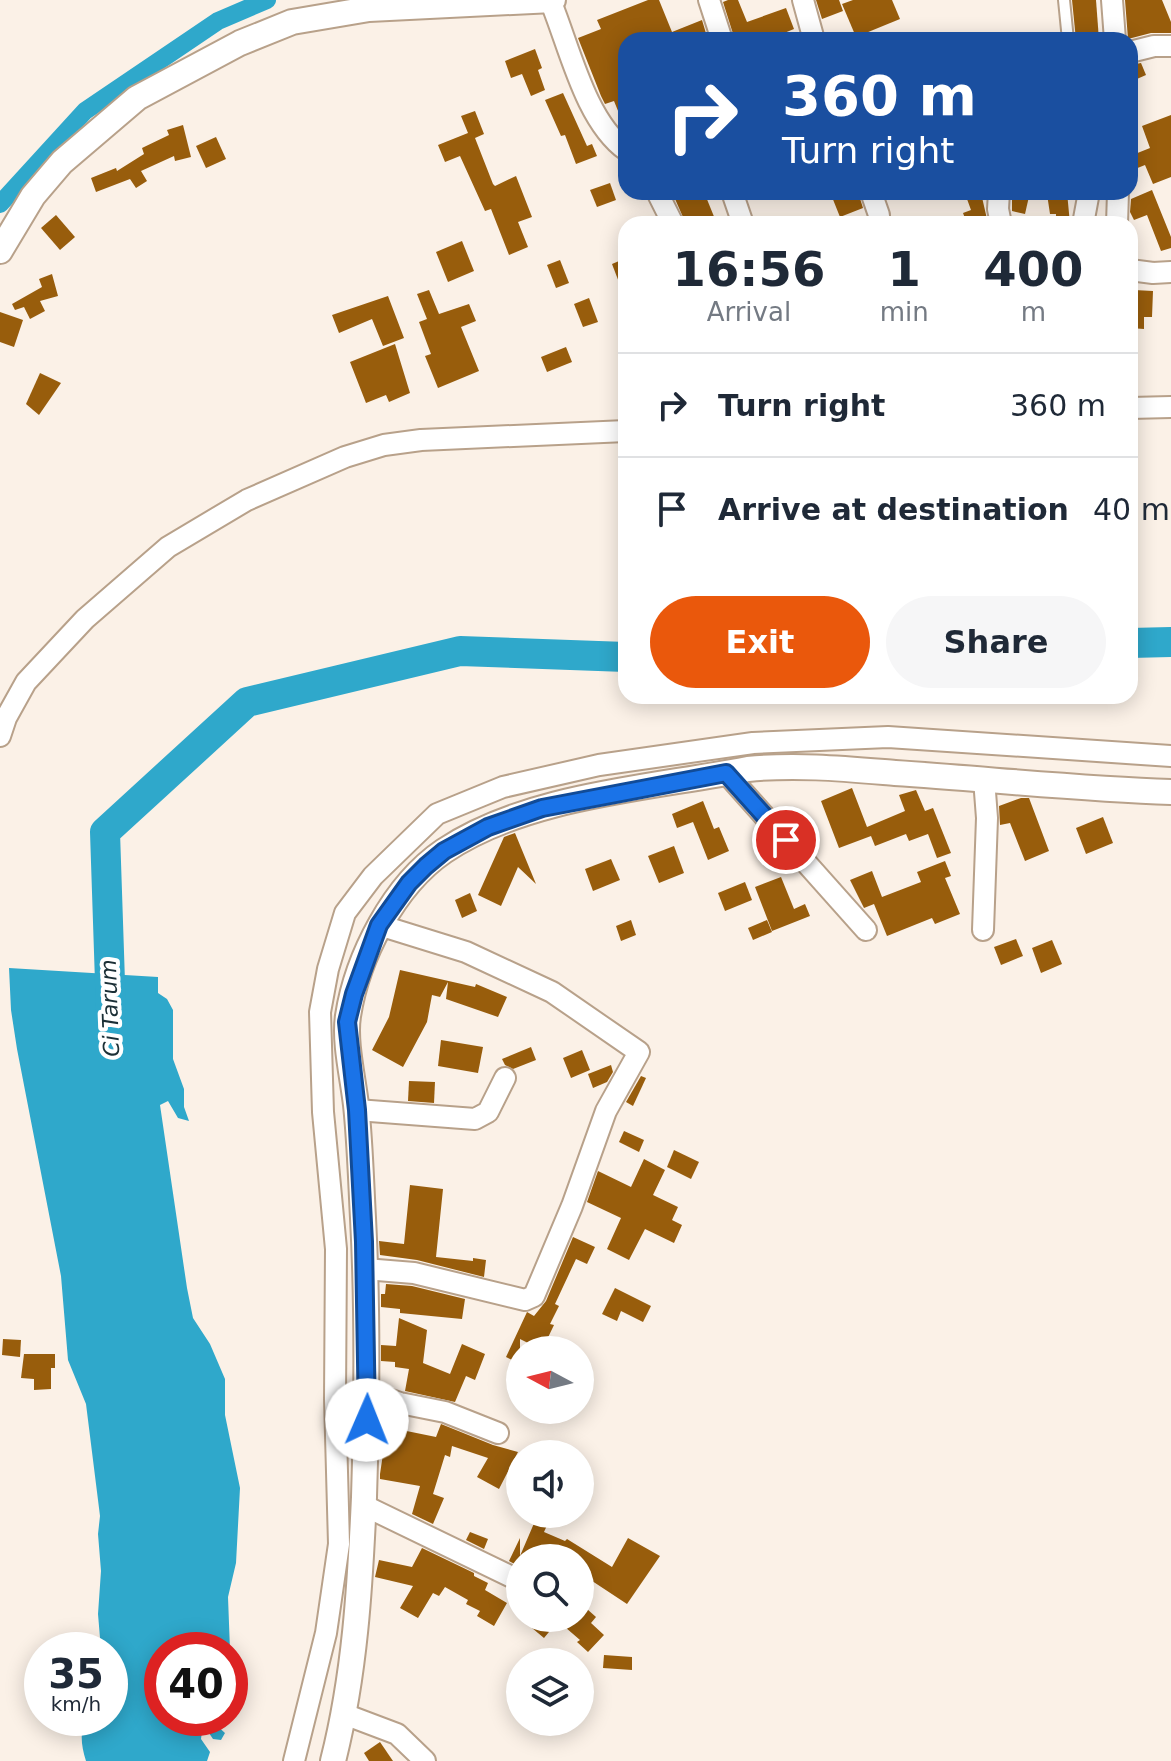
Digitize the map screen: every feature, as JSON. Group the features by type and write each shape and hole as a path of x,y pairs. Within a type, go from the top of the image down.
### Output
{"street":[{"path":"0,251 33,196 62,162 137,98 240,43 292,22 369,9 552,0 583,89 618,144"},
{"path":"709,0 719,32"},
{"path":"803,0 812,32"},
{"path":"1112,0 1114,32"},
{"path":"1138,50 1171,46"},
{"path":"874,200 879,215"},
{"path":"1138,271 1171,272"},
{"path":"1138,408 1171,407"},
{"path":"0,736 6,718 26,682 85,619 168,547 247,500 345,457 384,445 421,440 618,431"},
{"path":"294,1761 326,1633 339,1544 335,1399 336,1249 323,1112 320,1012 328,969 345,913 373,876 437,814 503,787 630,760 753,743 888,737 1171,756"},
{"path":"333,1761 356,1638 368,1392 357,1110 348,1018 379,925 400,893 444,851 488,827 542,808 771,766 984,779 1078,789 1171,792"},
{"path":"726,773 866,930"},
{"path":"983,930 987,818 984,779"},
{"path":"365,1269 414,1273 525,1300 534,1296 572,1206 606,1111 639,1052 552,992 466,952 379,925"},
{"path":"357,1110 475,1119 488,1112 505,1078"},
{"path":"368,1392 400,1403 445,1412 498,1433"},
{"path":"363,1505 506,1574"},
{"path":"344,1714 397,1734 425,1761"}],"lane":[{"path":"1064,0 1067,32"}],"water":[{"path":"9,968 158,977 158,993 167,999 173,1010 173,1059 184,1089 184,1107 189,1121 178,1118 168,1101 160,1105 193,1318 210,1344 225,1379 225,1415 240,1488 236,1563 228,1597 229,1632 144,1632 144,1736 201,1736 210,1752 207,1761 86,1761 84,1755 82,1736 128,1736 128,1632 100,1632 100,1516 86,1404 68,1360 61,1276 11,1010"}],"building":[{"path":"648,0 659,0 672,32 618,32 618,111 614,101 605,104 578,38 601,29 597,20"},
{"path":"738,0 747,22 786,8 794,29 787,32 732,32 723,2"},
{"path":"816,0 839,0 843,11 822,19"},
{"path":"853,0 892,0 900,19 868,32 854,32 842,4"},
{"path":"1072,0 1096,0 1098,32 1075,32"},
{"path":"1125,0 1162,0 1171,22 1171,33 1138,36 1138,32 1127,32"},
{"path":"702,20 706,32 672,32"},
{"path":"535,49 545,90 531,96 522,74 511,78 505,61"},
{"path":"1141,63 1146,75 1138,78 1138,64"},
{"path":"563,93 587,146 592,144 597,156 576,164 565,135 561,136 545,100"},
{"path":"475,111 484,134 475,138 493,184 495,186 516,176 532,217 518,222 528,247 509,255 491,209 485,211 460,156 445,162 438,145 468,133 461,116"},
{"path":"1171,115 1171,177 1153,184 1145,165 1138,168 1138,153 1150,148 1142,126"},
{"path":"183,125 191,157 175,161 174,156 141,171 147,181 136,188 130,179 96,192 91,178 116,168 117,171 144,154 142,148 169,135 167,130"},
{"path":"216,137 226,159 206,168 196,146"},
{"path":"610,183 616,200 597,207 590,190"},
{"path":"1152,190 1171,237 1171,248 1161,251 1147,215 1138,218 1132,216 1131,200 1138,200 1138,196"},
{"path":"676,200 707,200 714,216 682,216"},
{"path":"833,200 860,200 863,208 840,216"},
{"path":"967,200 983,200 986,216 964,216 963,213 971,210"},
{"path":"1012,200 1028,200 1025,214 1012,211"},
{"path":"1048,200 1068,200 1069,216 1050,214"},
{"path":"56,215 75,237 60,250 41,228"},
{"path":"462,241 474,271 448,282 436,252"},
{"path":"560,260 569,283 556,288 547,265"},
{"path":"618,261 618,280 612,264"},
{"path":"52,274 58,296 40,301 45,311 30,319 24,307 15,310 12,304 42,287 39,279"},
{"path":"429,290 439,314 469,304 476,321 461,327 479,371 438,388 425,356 431,354 419,322 427,319 417,294"},
{"path":"1138,290 1153,291 1152,317 1144,317 1144,329 1138,329"},
{"path":"388,296 404,338 383,346 372,319 339,333 332,315"},
{"path":"589,298 598,322 583,327 574,304"},
{"path":"0,312 23,320 14,347 0,342"},
{"path":"395,344 410,393 389,402 386,395 366,403 350,362"},
{"path":"566,347 572,362 547,372 541,357"},
{"path":"40,373 61,383 39,415 26,404"},
{"path":"852,788 867,827 905,811 899,795 916,790 925,811 933,808 951,853 937,858 928,834 909,841 906,834 875,846 871,836 839,848 821,801"},
{"path":"1029,798 1049,851 1025,861 1010,823 1000,825 999,806"},
{"path":"703,801 714,829 719,827 729,851 708,860 693,822 677,828 672,814"},
{"path":"1103,817 1113,843 1086,854 1076,828"},
{"path":"515,833 536,884 518,867 501,906 478,895 504,837"},
{"path":"674,846 684,873 659,883 648,856"},
{"path":"611,859 620,880 593,891 585,869"},
{"path":"945,861 951,876 945,878 960,914 935,924 932,918 887,936 874,904 864,908 850,880 872,871 882,897 921,882 917,872"},
{"path":"781,877 794,909 805,904 810,916 772,931 755,887"},
{"path":"745,882 752,900 725,911 718,893"},
{"path":"470,893 477,911 462,918 455,900"},
{"path":"631,920 636,935 621,941 616,926"},
{"path":"767,920 772,932 753,940 748,928"},
{"path":"1016,939 1023,956 1001,965 994,947"},
{"path":"1052,940 1062,964 1041,973 1032,948"},
{"path":"400,970 475,987 476,984 507,997 498,1017 446,999 448,982 440,997 432,995 427,1022 403,1067 372,1050 389,1017"},
{"path":"441,1040 483,1047 478,1073 438,1066"},
{"path":"531,1047 536,1060 513,1069 505,1065 502,1059"},
{"path":"582,1050 590,1070 571,1078 563,1058"},
{"path":"611,1065 613,1072 607,1082 593,1088 588,1074"},
{"path":"641,1076 646,1078 633,1106 626,1102"},
{"path":"409,1081 435,1082 434,1103 408,1101"},
{"path":"624,1131 644,1140 639,1152 619,1142"},
{"path":"674,1150 699,1162 691,1179 667,1167"},
{"path":"644,1159 665,1170 653,1195 678,1207 672,1220 682,1225 674,1243 645,1229 629,1260 607,1249 621,1218 587,1202 598,1171 631,1187"},
{"path":"410,1185 443,1189 436,1257 486,1260 484,1277 417,1260 380,1255 379,1241 404,1244"},
{"path":"573,1237 595,1247 587,1264 576,1259 555,1304 559,1306 550,1324 554,1325 549,1336 516,1336 527,1312 534,1316 546,1301"},
{"path":"386,1284 412,1286 465,1299 462,1319 400,1313 400,1309 381,1307 381,1294 385,1294"},
{"path":"615,1288 651,1306 643,1322 621,1311 617,1321 602,1314"},
{"path":"399,1318 427,1330 423,1363 450,1374 462,1344 485,1354 475,1380 466,1376 455,1402 405,1391 409,1369 395,1367 395,1362 381,1361 381,1345 396,1346"},
{"path":"3,1339 21,1340 20,1357 2,1355"},
{"path":"24,1354 55,1354 51,1389 34,1390 34,1379 21,1378"},
{"path":"441,1424 506,1449 506,1475 499,1489 477,1477 488,1458 452,1446 450,1457 445,1455 433,1494 444,1498 433,1524 412,1514 420,1486 380,1479 380,1474 387,1427 436,1437"},
{"path":"532,1528 546,1528 544,1532 575,1544 525,1544"},
{"path":"470,1532 488,1539 484,1549 466,1540"},
{"path":"628,1538 660,1556 627,1604 594,1582 594,1556 612,1567"},
{"path":"422,1548 474,1573 474,1576 488,1583 485,1590 506,1605 494,1626 477,1616 480,1611 466,1604 468,1600 445,1587 439,1596 433,1593 418,1618 400,1608 413,1586 375,1577 379,1560 412,1567"},
{"path":"594,1626 604,1635 592,1648 584,1648 577,1642 580,1640 571,1632 594,1632"},
{"path":"604,1655 632,1657 632,1670 603,1668"},
{"path":"380,1742 393,1761 369,1761 364,1753"}],"waterway":[{"path":"0,204 85,111 218,21 267,0"},
{"name":"Ci Tarum","path":"1138,643 1171,642"},
{"name":"Ci Tarum","path":"111,1012 105,832 247,702 460,651 618,657"}],"route":[{"path":"367,1420 364,1242 357,1110 347,1027 360,974 379,925 392,903 444,851 488,827 542,808 726,773 786,840"}]}
